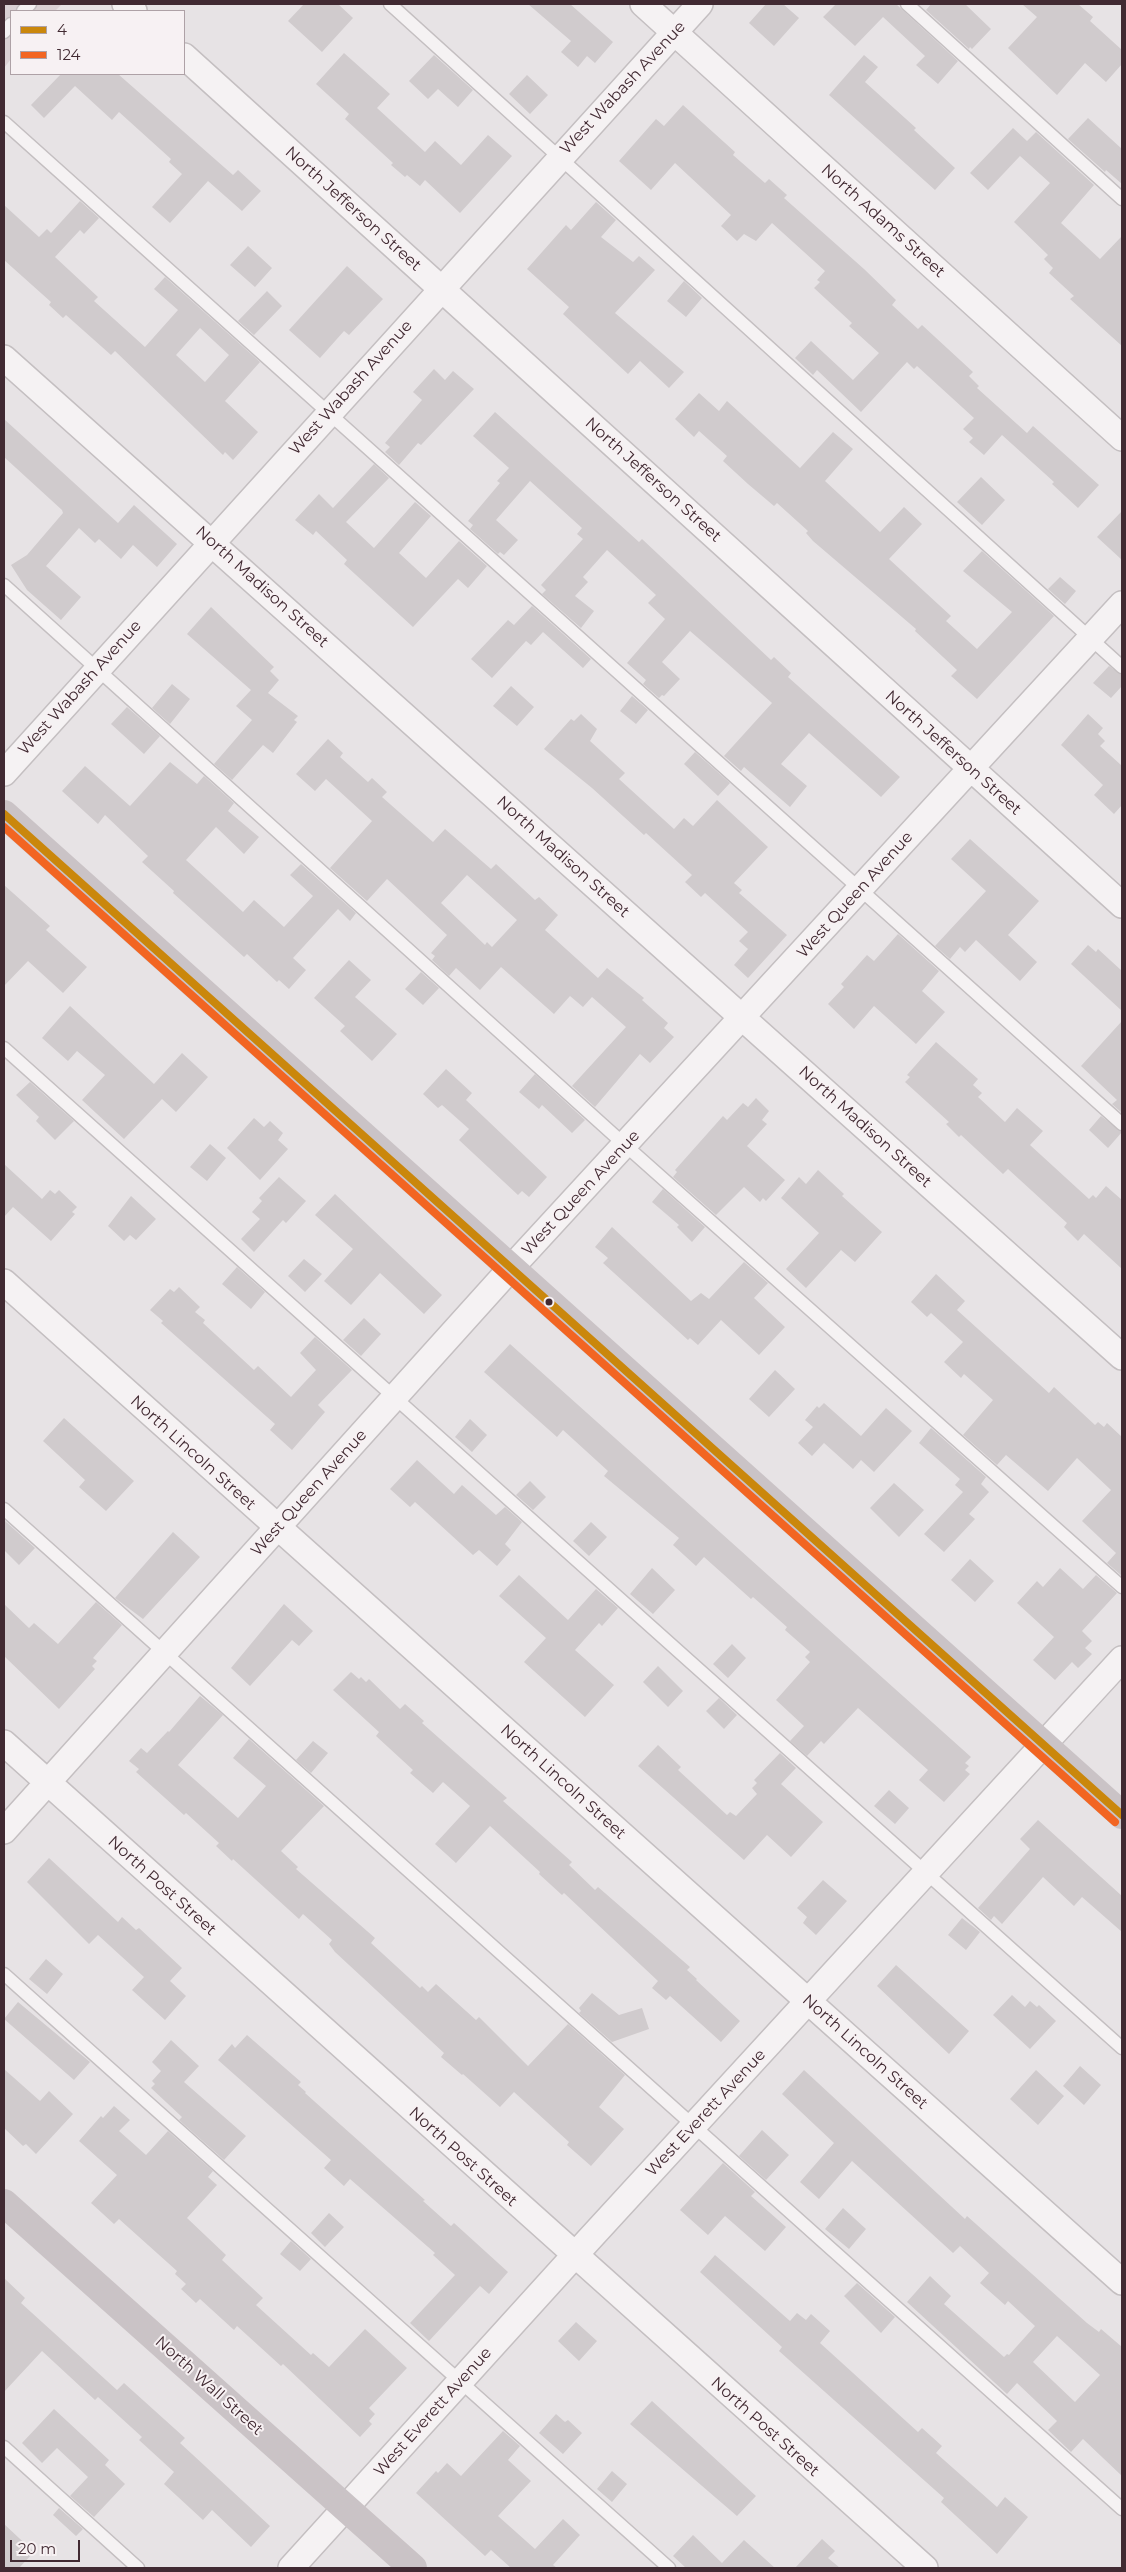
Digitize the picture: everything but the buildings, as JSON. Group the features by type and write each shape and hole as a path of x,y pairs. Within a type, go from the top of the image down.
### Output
{"main road":[{"path":"4,814 1122,1815"},
{"name":"North Wall Street","path":"4,2203 413,2568"}],"street":[{"name":"North Adams Street","path":"643,4 1122,438"},
{"name":"West Wabash Avenue","path":"4,773 560,156 700,4"},
{"name":"North Jefferson Street","path":"185,57 1122,905"},
{"name":"North Madison Street","path":"4,358 1122,1357"},
{"name":"West Queen Avenue","path":"4,1831 511,1268 1122,604"},
{"name":"North Lincoln Street","path":"4,1282 277,1529 809,2001 1122,2282"},
{"name":"West Everett Avenue","path":"291,2568 574,2256 1122,1659"},
{"name":"North Post Street","path":"4,1743 574,2256 925,2568"}],"lane":[{"path":"390,4 1122,666"},
{"path":"907,4 1122,198"},
{"path":"4,122 1122,1124"},
{"path":"4,584 625,1145 1122,1588"},
{"path":"4,1048 1122,2048"},
{"path":"4,1509 1122,2509"},
{"path":"4,1974 669,2568"},
{"path":"4,2446 138,2568"}],"shaded area":[{"path":"4,4 62,4 56,10 10,10 10,60 4,68"}],"transit line":[{"name":"4","path":"4,814 1122,1815"},
{"name":"124","path":"4,827 1115,1822"}]}
